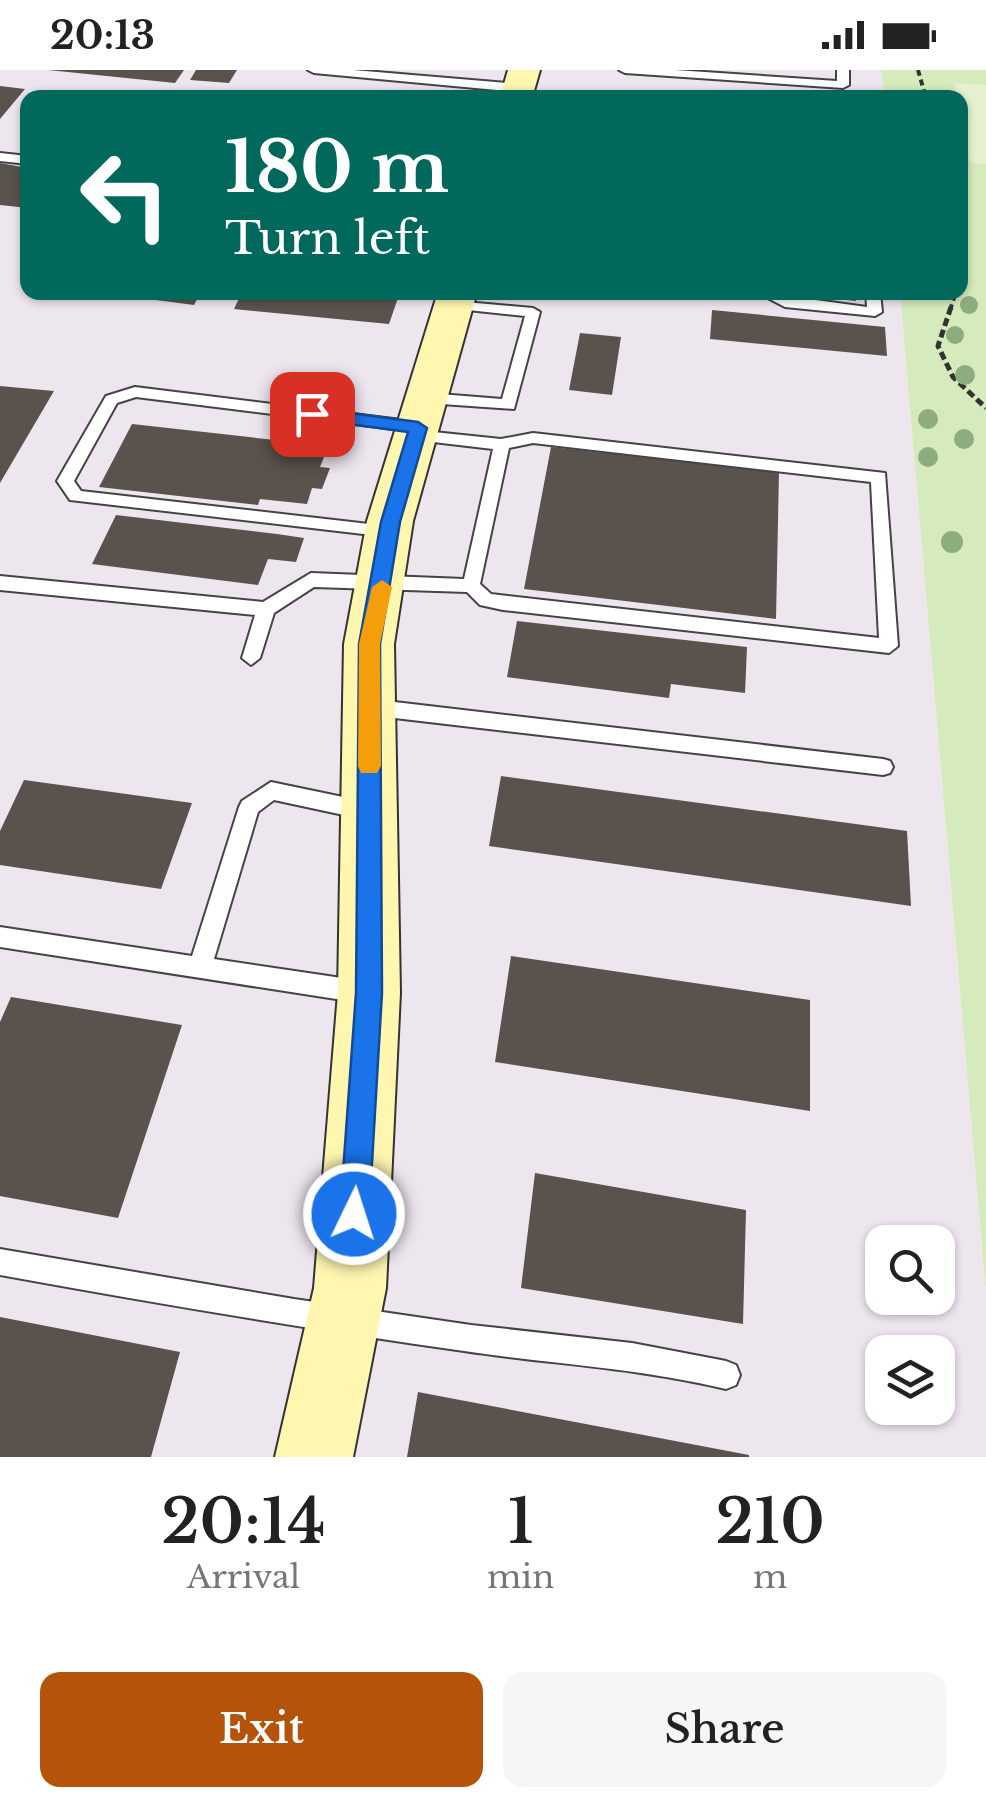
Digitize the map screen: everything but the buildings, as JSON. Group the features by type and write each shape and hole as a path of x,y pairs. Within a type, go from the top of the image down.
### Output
{"street":[{"path":"314,1457 350,1288 369,993 370,644 389,530 456,300"}],"lane":[{"path":"314,70 520,85"},
{"path":"625,70 843,85 843,70"},
{"path":"420,420 508,405 533,312 462,300"},
{"path":"780,300 874,312 873,300"},
{"path":"0,583 266,609 311,580 382,585 416,581 471,586 486,600 503,603 889,646 879,476 533,438 500,445 420,420 135,392 111,400 65,481 76,496 389,530"},
{"path":"471,586 500,445"},
{"path":"251,658 266,609"},
{"path":"369,708 884,768"},
{"path":"200,967 250,808 271,792 370,811"},
{"path":"0,938 369,993"},
{"path":"0,1262 200,1298 471,1338 672,1361 726,1376"}],"path":[{"path":"953,300 938,346 954,377 986,408"}],"shaded area":[{"path":"0,70 881,70 883,90 20,90 20,300 901,300 986,1295 986,1457 0,1457"}],"green space":[{"path":"881,70 986,70 986,1295 901,300 968,300 968,90 883,90"},
{"path":"954,83 986,85 986,164 970,163 968,90 955,90"}],"slow traffic":[{"path":"369,766 370,644 382,587"}],"route":[{"path":"312,414 418,428 390,522 370,644 369,993 354,1214"}]}
